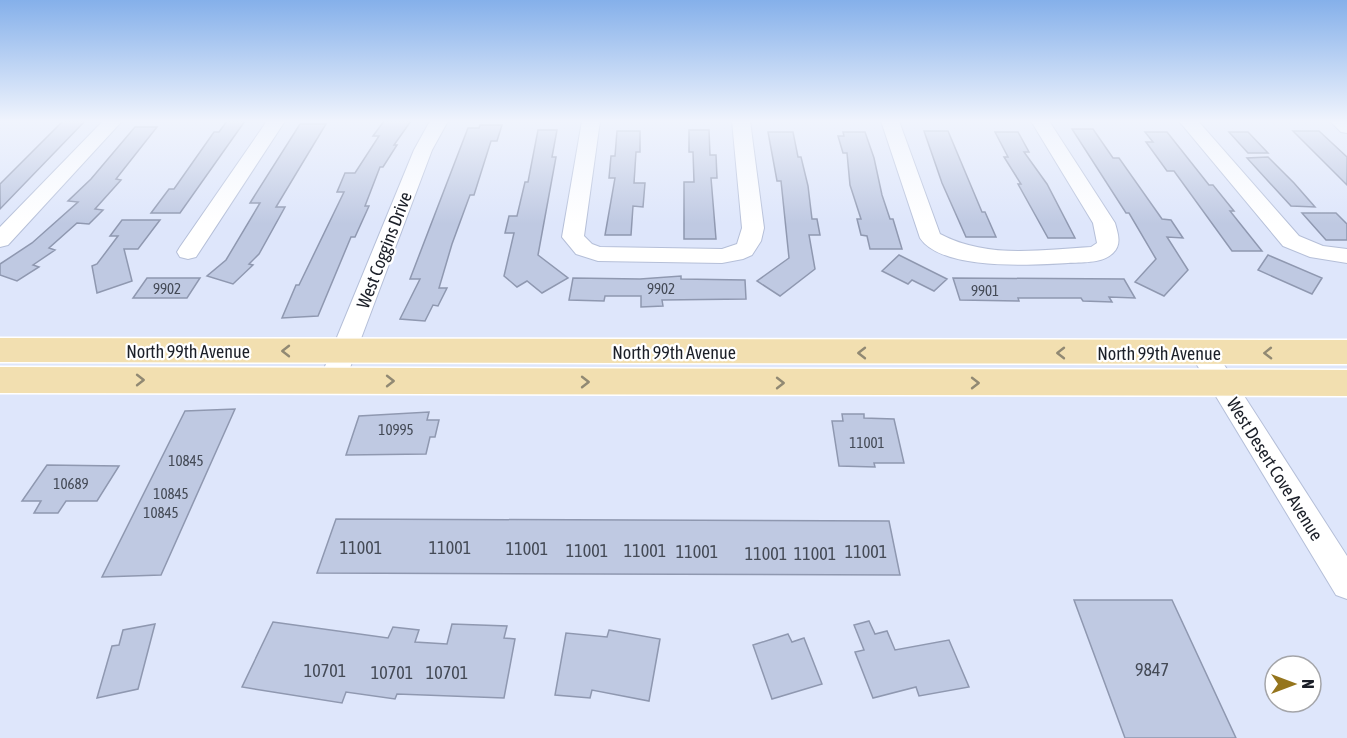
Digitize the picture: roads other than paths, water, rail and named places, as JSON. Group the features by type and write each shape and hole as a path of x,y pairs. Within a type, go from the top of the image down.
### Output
{"main road":[{"name":"North 99th Avenue","path":"0,350 68,351 338,366 1347,383"},
{"path":"46,381 68,351"},
{"name":"North 99th Avenue","path":"0,380 46,381 338,366 1347,352"}],"street":[{"path":"0,240 80,155"},
{"path":"188,252 253,155"},
{"name":"West Coggins Drive","path":"338,366 421,155"},
{"path":"586,155 573,237 584,249 598,254 670,255 736,255 750,246 753,228 745,155"},
{"path":"902,155 931,238 941,246 963,254 982,257 1037,257 1102,252 1107,247 1108,236 1104,224 1061,155"},
{"path":"1218,155 1291,241 1324,254 1347,256"},
{"name":"West Desert Cove Avenue","path":"1203,353 1335,546 1347,584"}]}
